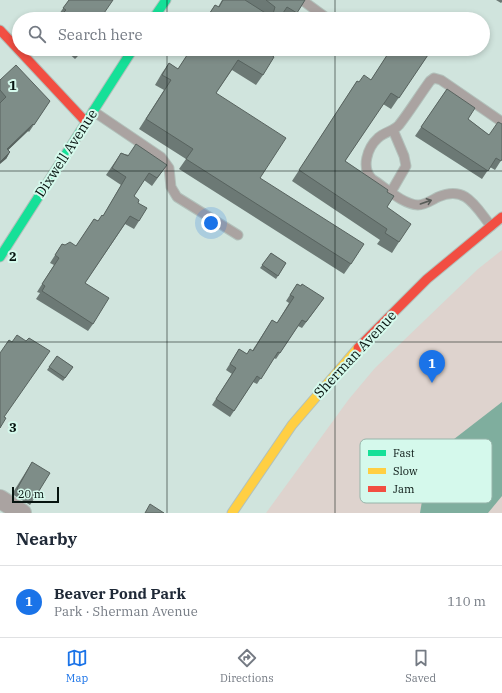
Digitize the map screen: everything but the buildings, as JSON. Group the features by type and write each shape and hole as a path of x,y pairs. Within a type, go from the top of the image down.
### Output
{"main road":[{"path":"158,12 166,0"},
{"path":"0,30 12,43"},
{"path":"24,56 86,122"},
{"name":"Dixwell Avenue","path":"0,257 129,56"},
{"name":"Sherman Avenue","path":"232,513 273,451 314,398 343,364 401,304 502,217"}],"street":[{"path":"0,499 22,513"}],"lane":[{"path":"302,0 318,12"},
{"path":"491,226 467,197 452,193 418,205 407,202 372,179 367,174 365,168 369,152 377,138 398,126 430,81 434,78 441,80 502,122"},
{"path":"93,111 161,157 169,168 171,187 176,197 238,235"},
{"path":"391,192 406,166 404,156 393,130"}],"shaded area":[{"path":"502,250 502,513 266,513 349,399 375,368 478,269"},
{"path":"502,402 502,496 488,513 420,513 422,503 492,503 492,439 454,439"}],"traffic: fast":[{"path":"158,12 166,0"},
{"path":"0,257 129,56"}],"traffic: slow":[{"path":"232,513 292,425 358,348"}],"traffic: jam":[{"path":"0,30 12,43"},
{"path":"24,56 86,122"},
{"path":"358,348 427,279 502,217"}],"place":[{"name":"Beaver Pond Park","path":"432,383"}]}
